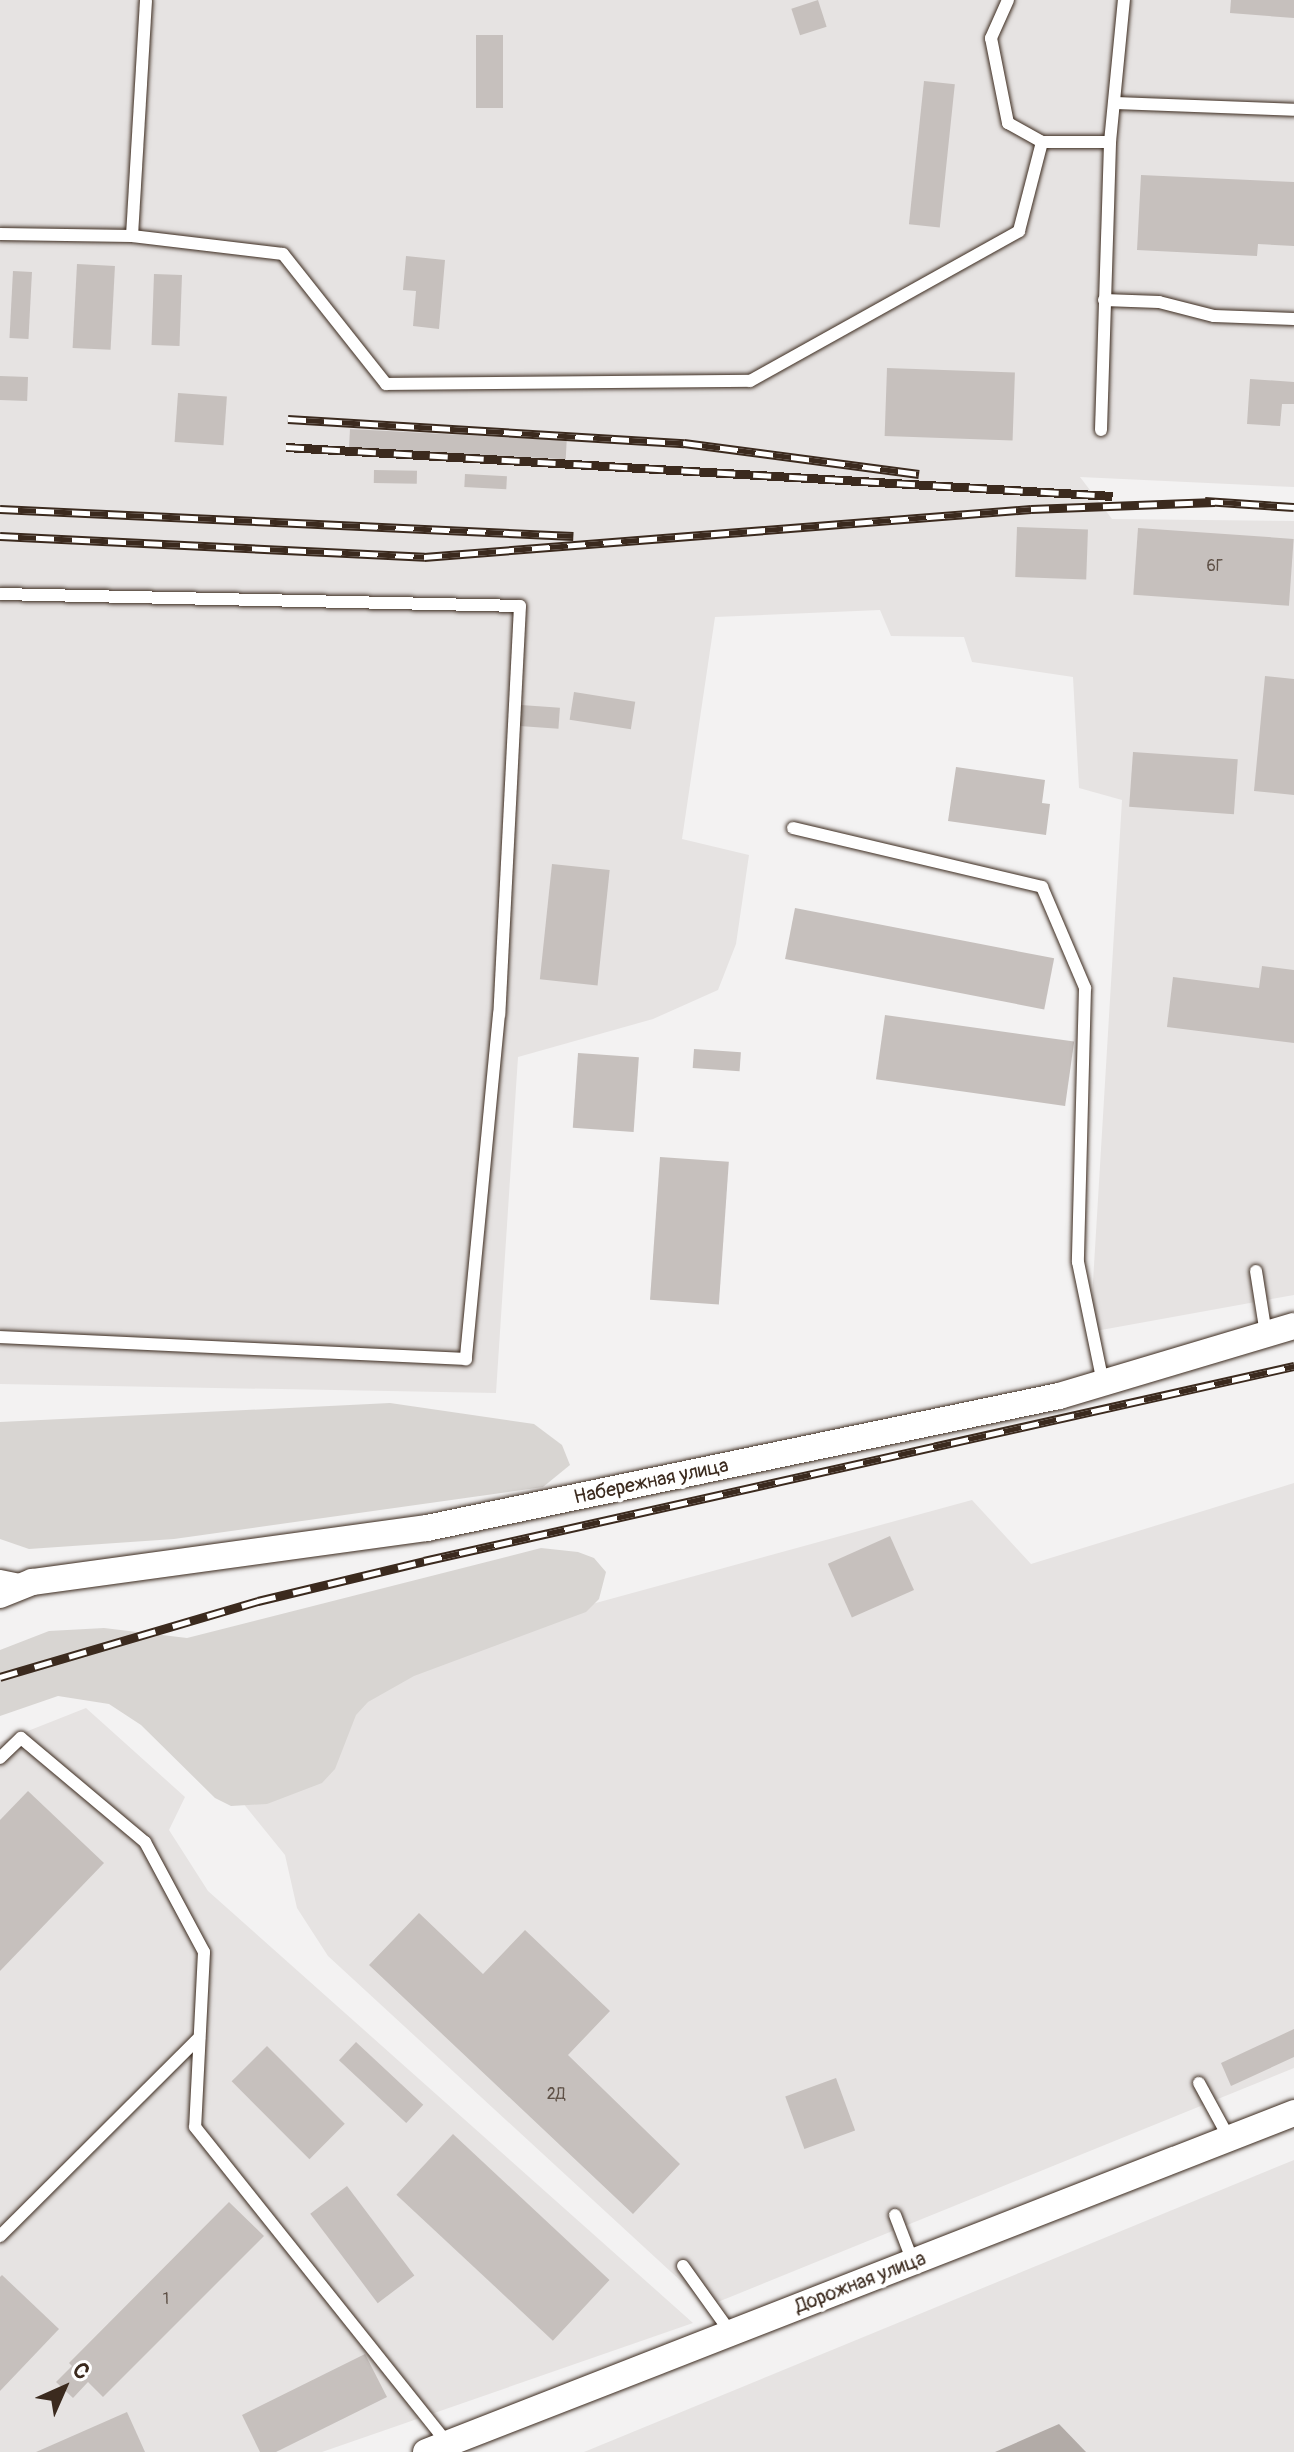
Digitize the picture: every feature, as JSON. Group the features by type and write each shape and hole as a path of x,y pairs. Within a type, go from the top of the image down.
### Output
{"street":[{"name":"Набережная улица","path":"0,1595 32,1582 427,1528 1103,1383 1294,1326"},
{"name":"Дорожная улица","path":"437,2448 1294,2113"}],"lane":[{"path":"132,236 146,0"},
{"path":"1008,0 991,38 1008,123 1042,142 1110,142"},
{"path":"1101,430 1110,142 1124,0"},
{"path":"1115,103 1294,110"},
{"path":"0,234 132,236 283,254 386,384 750,381 1019,231 1042,142"},
{"path":"1104,300 1159,302 1214,316 1294,319"},
{"path":"0,594 520,606 499,1014 466,1359 0,1337"},
{"path":"793,828 1042,887 1085,988 1078,1262 1103,1383"},
{"path":"1256,1271 1266,1334"},
{"path":"0,1576 32,1582"},
{"path":"0,1758 21,1738 145,1842 204,1952 195,2127 437,2448"},
{"path":"0,2236 199,2038"},
{"path":"1199,2083 1229,2138"},
{"path":"895,2215 913,2262"},
{"path":"683,2266 731,2333"}],"shaded area":[{"path":"0,0 1294,0 1294,487 1080,477 1112,519 1294,521 1294,1295 1090,1332 1122,800 1079,788 1073,677 972,662 964,637 891,636 880,610 715,617 682,839 749,855 736,944 718,990 653,1019 518,1057 496,1393 0,1384"},
{"path":"390,1403 534,1424 562,1445 570,1465 543,1487 174,1539 29,1549 0,1539 0,1422"},
{"path":"1294,1483 1294,2068 708,2306 328,1956 297,1908 285,1855 209,1761 354,1669 972,1500 1031,1564"},
{"path":"541,1548 578,1552 594,1558 606,1572 599,1599 586,1612 414,1676 368,1702 356,1715 335,1769 322,1783 267,1804 231,1806 215,1798 141,1725 109,1704 58,1696 0,1716 0,1650 49,1631 104,1628 187,1638"},
{"path":"86,1708 185,1797 169,1830 208,1891 693,2323 322,2452 0,2452 0,1742"},
{"path":"1294,2160 1294,2452 584,2452"},
{"path":"1059,2424 1086,2452 995,2452"}],"building":[{"path":"818,0 827,27 800,35 791,9"},
{"path":"1231,0 1294,0 1294,18 1230,13"},
{"path":"476,35 503,35 503,108 476,108"},
{"path":"924,81 955,84 940,227 909,224"},
{"path":"1141,175 1294,182 1294,246 1258,244 1257,256 1137,250"},
{"path":"406,256 445,260 439,329 413,326 416,291 403,290"},
{"path":"77,264 115,266 111,350 73,348"},
{"path":"13,271 32,272 28,339 9,338"},
{"path":"154,274 182,275 180,346 152,345"},
{"path":"887,368 1015,372 1013,440 885,436"},
{"path":"0,376 28,377 27,401 0,400"},
{"path":"1250,379 1294,382 1294,404 1282,404 1280,426 1247,424"},
{"path":"178,393 227,396 223,445 175,442"},
{"path":"350,429 567,440 566,459 349,448"},
{"path":"374,470 417,471 417,484 374,483"},
{"path":"465,474 507,476 506,489 464,487"},
{"path":"1017,527 1088,529 1086,579 1015,577"},
{"path":"1138,528 1294,539 1289,606 1133,595"},
{"path":"1265,676 1294,679 1294,795 1254,791"},
{"path":"574,692 635,702 631,729 570,720"},
{"path":"521,705 560,708 558,729 520,726"},
{"path":"1133,752 1238,759 1234,814 1129,807"},
{"path":"956,767 1045,780 1042,803 1050,804 1046,835 948,821"},
{"path":"552,864 610,870 598,985 540,979"},
{"path":"795,908 1054,958 1044,1009 785,959"},
{"path":"1262,966 1294,970 1294,1043 1167,1027 1173,977 1259,988"},
{"path":"885,1015 1074,1042 1065,1106 876,1079"},
{"path":"694,1049 741,1052 740,1071 693,1068"},
{"path":"578,1053 639,1057 634,1132 573,1128"},
{"path":"660,1157 729,1162 719,1304 650,1300"},
{"path":"890,1536 914,1590 852,1618 828,1564"},
{"path":"28,1791 104,1863 0,1971 0,1820"},
{"path":"419,1913 483,1974 525,1930 610,2011 568,2055 680,2164 633,2214 369,1965"},
{"path":"1294,2029 1294,2057 1231,2086 1221,2063"},
{"path":"356,2042 423,2105 406,2123 339,2060"},
{"path":"267,2046 345,2124 309,2159 232,2081"},
{"path":"836,2078 855,2131 804,2149 785,2096"},
{"path":"453,2134 610,2280 553,2341 396,2195"},
{"path":"347,2186 414,2275 378,2303 310,2214"},
{"path":"229,2202 264,2236 103,2397 88,2382 73,2398 56,2382 72,2366 69,2363"},
{"path":"2,2275 59,2329 0,2391 0,2277"},
{"path":"365,2354 387,2397 276,2452 260,2452 242,2415"},
{"path":"127,2412 145,2452 36,2452"}],"railway":[{"path":"288,419 684,443 919,474"},
{"path":"286,447 1113,496"},
{"path":"1205,501 1294,507"},
{"path":"0,536 424,557 1031,509 1215,502"},
{"path":"0,509 573,536"},
{"path":"0,1677 258,1601 424,1561 1294,1366"}]}
